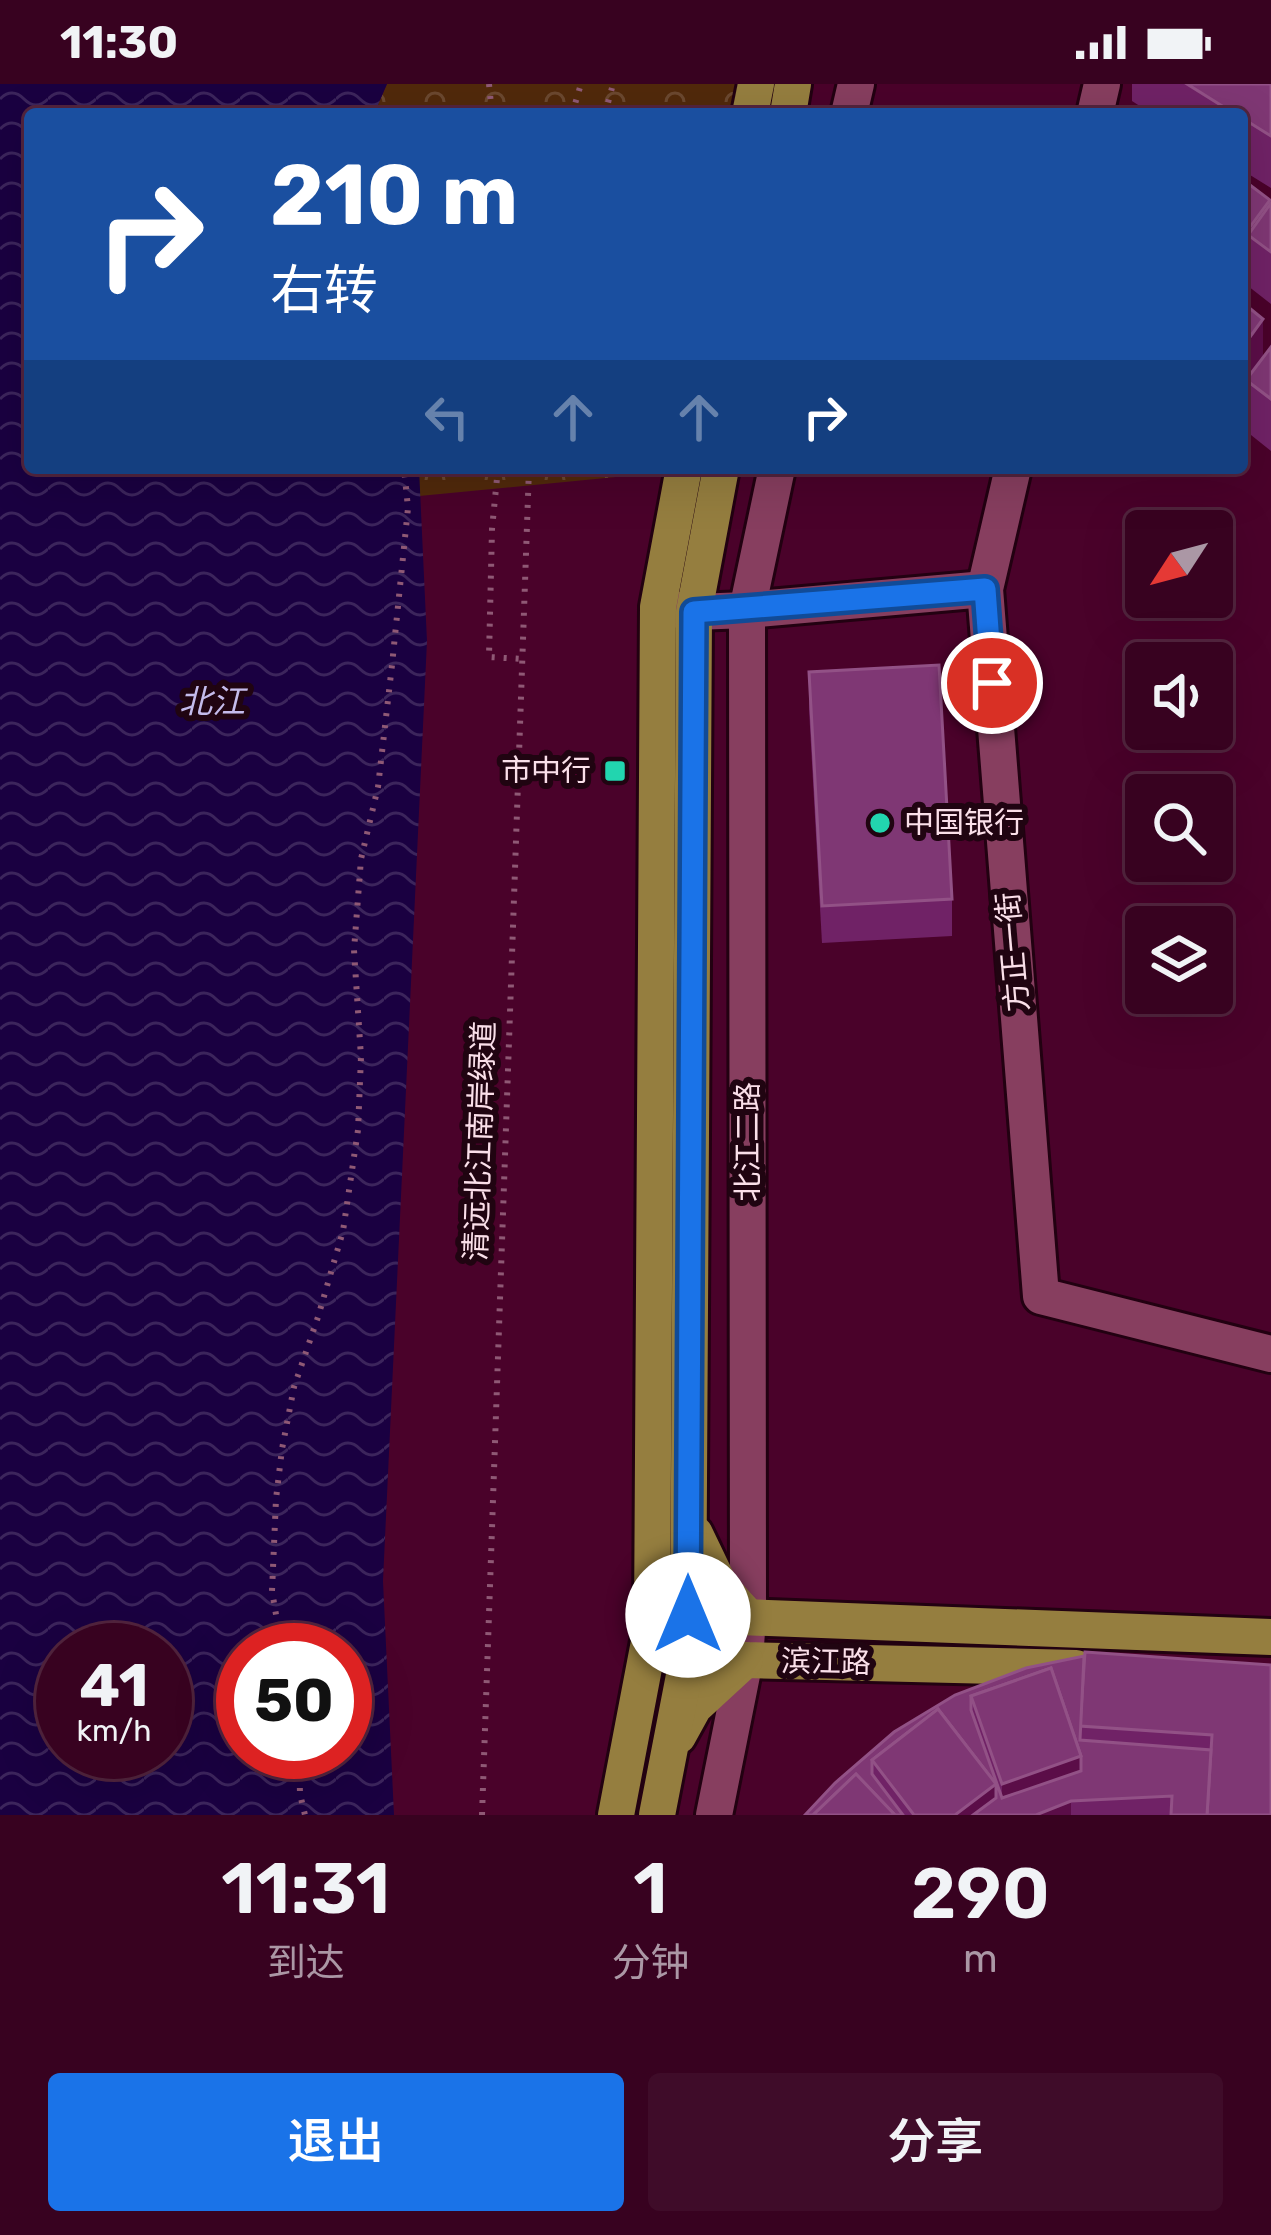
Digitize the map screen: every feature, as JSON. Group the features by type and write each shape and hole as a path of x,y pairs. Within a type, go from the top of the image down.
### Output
{"main road":[{"name":"北江二路","path":"616,1815 652,1626 676,610 684,474"},
{"name":"北江二路","path":"657,1815 688,1655 676,610 719,474"},
{"path":"689,1520 720,1586 748,1617"},
{"name":"滨江路","path":"652,1626 688,1615 1271,1637"},
{"path":"652,1626 688,1655"},
{"name":"滨江路","path":"688,1655 1113,1670"},
{"path":"668,1755 694,1707 745,1660"}],"street":[{"name":"北江二路","path":"714,1815 745,1660 748,1617 747,610 775,474"},
{"name":"方正一街","path":"1012,474 985,589 1041,1296 1271,1354"},
{"path":"676,610 747,610 985,589"}],"path":[{"path":"277,1623 272,1591 282,1449 294,1387 343,1231 358,1130 361,1057 354,950 361,859 378,787 392,664 408,508 405,474"},
{"path":"497,474 489,657 522,659"},
{"name":"清远北江南岸绿道","path":"482,1815 529,474"},
{"path":"300,1779 304,1815"}],"green space":[{"path":"387,84 737,84 732,108 377,108"},
{"path":"419,474 647,474 419,496"}],"water":[{"name":"北江","path":"0,84 387,84 377,108 24,108 24,474 419,474 427,641 383,1581 394,1815 0,1815"}],"building":[{"path":"1187,84 1271,84 1271,136 1248,122 1248,108 1225,108"},
{"path":"1248,184 1270,200 1248,230"},
{"path":"1271,203 1271,252 1248,235"},
{"path":"1248,307 1263,319 1248,340"},
{"path":"1271,347 1271,399 1248,377"},
{"name":"中国银行","path":"939,665 952,899 822,906 809,672"},
{"path":"1085,1652 1271,1665 1271,1815 1207,1815 1212,1735 1080,1726"},
{"path":"1084,1656 1080,1740 1211,1750 1207,1815 1171,1815 1172,1796 1071,1801 1036,1815 973,1815 996,1798 996,1784 938,1709 872,1760 872,1774 903,1815 895,1815 856,1774 813,1815 805,1815 894,1732 955,1695 1026,1668","holes":["1051,1668 1081,1756 1081,1771 1002,1798 971,1710 971,1696"]},
{"path":"1051,1668 1081,1756 1002,1784 971,1696"},
{"path":"938,1709 996,1784 955,1815 914,1815 872,1760"},
{"path":"856,1774 895,1815 813,1815"}],"place":[{"name":"市中行","path":"615,771"},
{"name":"中国银行","path":"880,823"}],"route":[{"path":"688,1615 694,612 985,589 992,683"}]}
